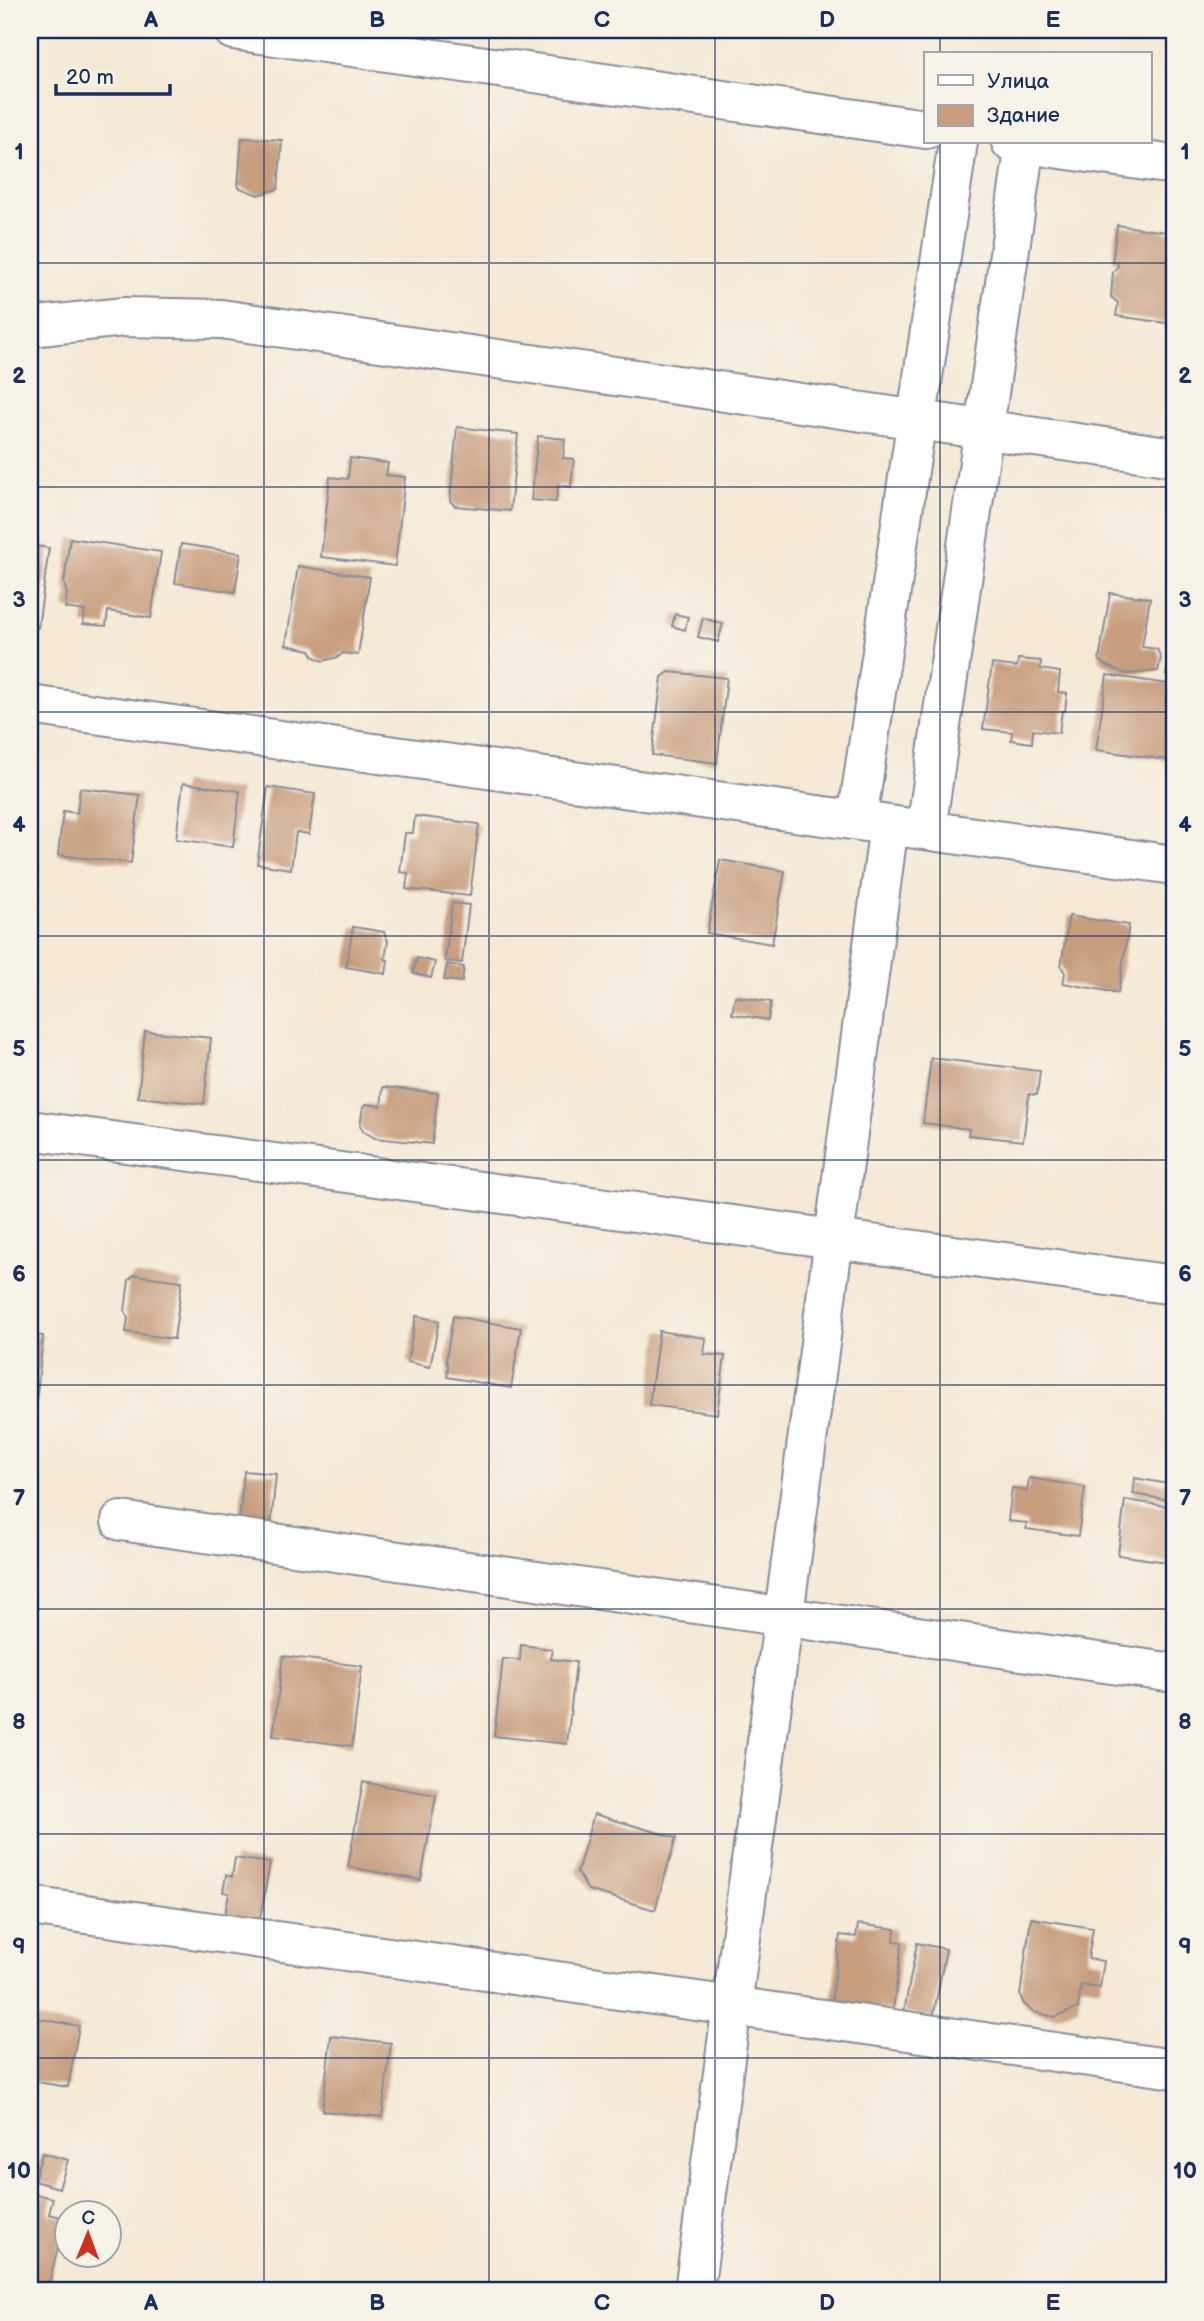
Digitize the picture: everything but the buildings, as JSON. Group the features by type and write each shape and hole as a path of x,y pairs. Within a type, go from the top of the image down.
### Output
{"street":[{"path":"233,30 924,130"},
{"path":"694,2291 833,1239 873,822 917,420 958,144"},
{"path":"926,830 984,429 1018,144"},
{"path":"1025,144 1174,165"},
{"path":"30,327 124,317 220,319 1174,457"},
{"path":"30,705 1174,865"},
{"path":"30,1130 1174,1285"},
{"path":"121,1521 1174,1673"},
{"path":"30,1906 1174,2069"}]}
